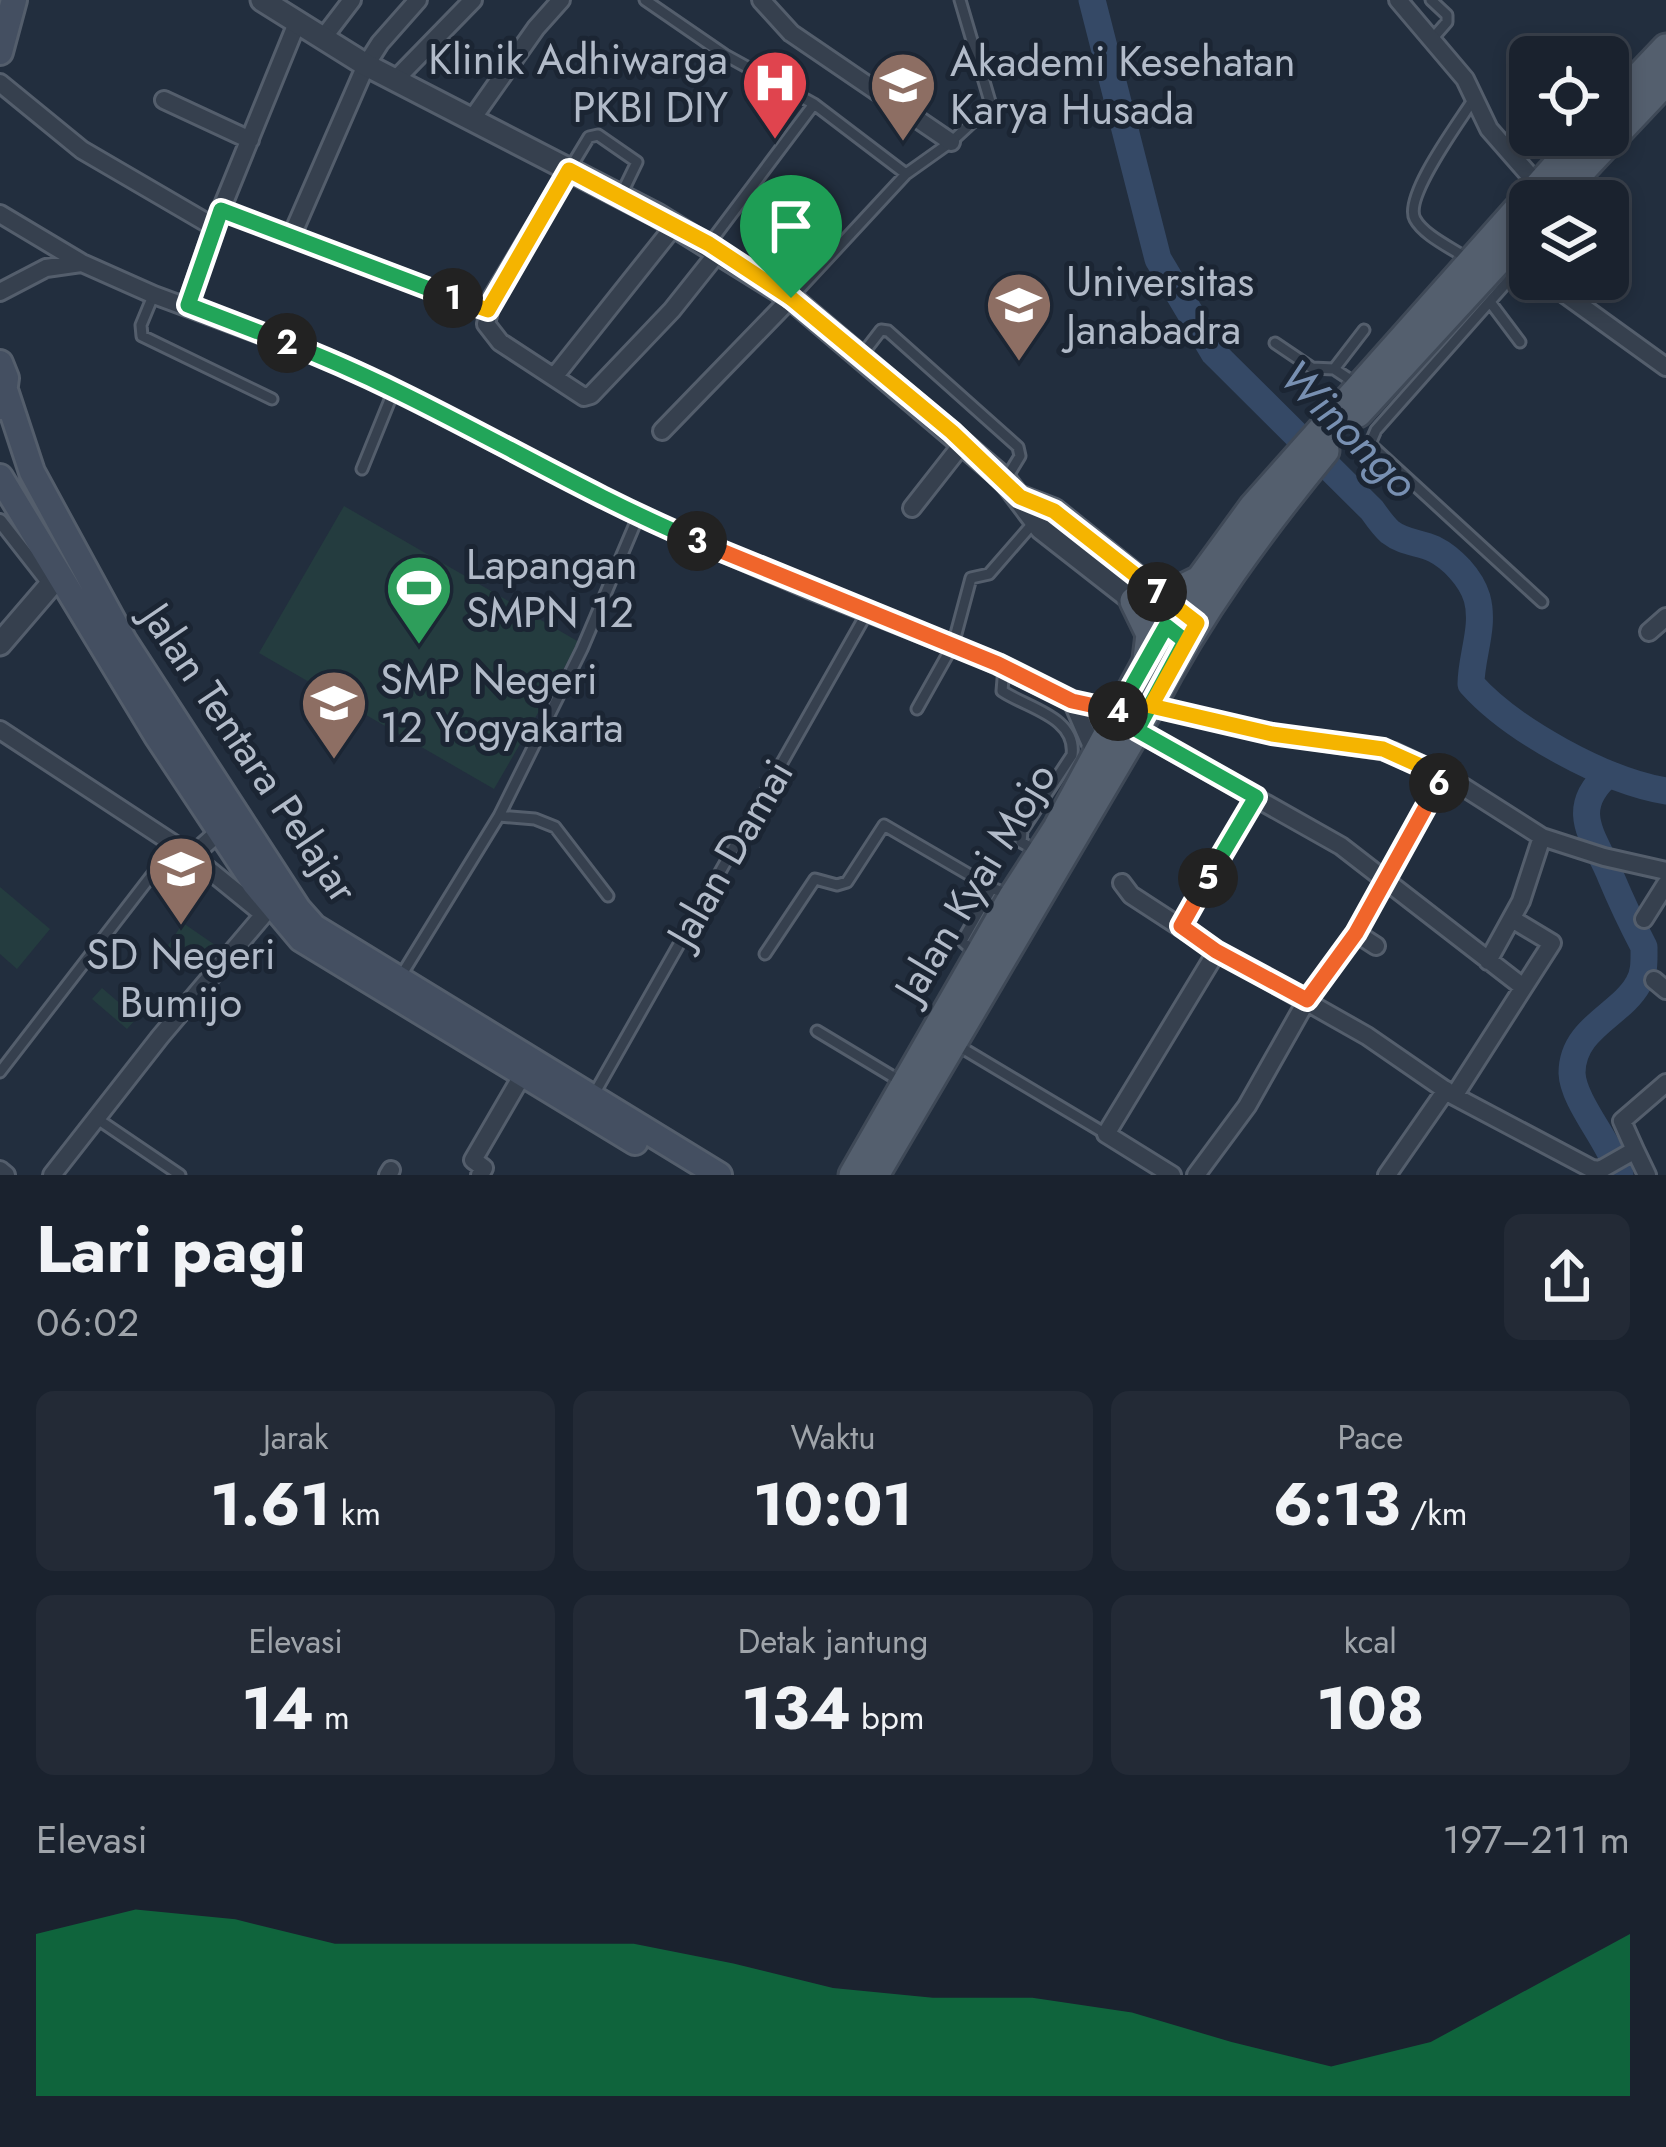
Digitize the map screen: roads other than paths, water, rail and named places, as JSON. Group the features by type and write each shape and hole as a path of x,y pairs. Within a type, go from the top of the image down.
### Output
{"main road":[{"path":"0,52 14,0"},
{"path":"1629,88 1666,48"},
{"name":"Jalan Kyai Mojo","path":"1565,180 1658,96"},
{"name":"Jalan Kyai Mojo","path":"1342,417 1358,385 1469,260 1509,227"},
{"name":"Jalan Kyai Mojo","path":"853,1175 905,1083 1136,716 1200,579 1342,417 1509,271"},
{"name":"Jalan Tentara Pelajar","path":"0,363 3,401 32,472 124,641 298,909 331,940 719,1175"},
{"name":"Jalan Tentara Pelajar","path":"0,476 55,579 267,909 321,954 688,1175"},
{"name":"Jalan Kyai Mojo","path":"875,1175 952,1043 1002,892 1041,854 1046,820 1136,716 1146,664 1182,625 1261,513"},
{"path":"1146,664 1150,634 1140,592 1179,590 1200,579"}],"street":[{"path":"262,0 366,65 675,225 791,298 963,443 1012,489 1036,520 1182,625"},
{"path":"323,38 352,0"},
{"path":"292,235 366,65 418,0"},
{"path":"396,79 473,0"},
{"path":"472,119 561,0"},
{"path":"761,0 791,33 952,142"},
{"path":"1398,0 1476,95 1489,129 1533,180"},
{"path":"188,305 297,23"},
{"path":"0,83 82,150 218,218 292,235 488,310"},
{"path":"164,100 250,140"},
{"path":"569,170 488,310 486,324 491,334 584,397 672,310 714,248"},
{"path":"0,214 82,263 154,295 346,366 639,516 1004,667 1066,699 1136,716 1383,749 1443,776 1546,838 1666,871"},
{"path":"554,376 675,225"},
{"path":"0,292 46,268 82,263"},
{"path":"662,431 791,298"},
{"path":"1573,300 1666,367"},
{"path":"912,508 963,443"},
{"path":"1012,489 1054,511 1140,592"},
{"path":"0,520 55,579 0,644"},
{"path":"1649,632 1666,617"},
{"path":"1066,699 1096,758"},
{"path":"1136,716 1256,797 1341,846 1523,987"},
{"path":"0,730 267,909 52,1175"},
{"path":"1196,1175 1247,1106 1307,1000 1356,933 1443,776"},
{"path":"1181,926 1256,797"},
{"path":"192,856 220,831"},
{"path":"1487,961 1512,919 1546,838"},
{"path":"1122,883 1131,895 1216,951 1307,1000 1450,1093 1592,1169 1621,1157"},
{"path":"1644,919 1666,884"},
{"path":"1388,1175 1552,943 1512,919"},
{"path":"1356,933 1376,946"},
{"path":"1172,1175 1106,1134 1216,951"},
{"path":"480,1175 484,1168 473,1160 524,1074"},
{"path":"1621,1157 1622,1121 1666,1084"},
{"path":"1621,1157 1647,1175"}],"lane":[{"path":"645,0 725,55 814,104 906,174"},
{"path":"791,298 906,174 952,142 992,102 960,0"},
{"path":"1431,0 1448,15 1433,38"},
{"path":"1469,260 1424,229 1412,208 1420,186 1476,95"},
{"path":"714,248 814,104"},
{"path":"569,170 589,137 598,136 637,162 621,195"},
{"path":"1509,276 1376,430 1370,444 1542,602"},
{"path":"154,295 141,325 142,336 272,399"},
{"path":"1490,302 1520,343"},
{"path":"861,356 881,330 888,331 1018,447 1012,489"},
{"path":"1334,369 1364,330"},
{"path":"1275,343 1312,368 1334,369 1358,385"},
{"path":"362,469 394,390"},
{"path":"399,980 499,816 582,650 639,516"},
{"path":"917,709 952,645 971,578 989,574 1036,520"},
{"name":"Jalan Damai","path":"593,1096 868,611"},
{"path":"1004,667 1002,691 1063,724 1073,746 1046,820"},
{"path":"1050,717 1066,699"},
{"path":"499,816 535,819 555,827 608,896"},
{"path":"765,954 815,879 837,885 847,882 884,825 1002,892"},
{"path":"0,1072 175,844"},
{"path":"817,1031 905,1083"},
{"path":"952,1043 1106,1134"},
{"path":"96,1118 181,1175"}],"waterway":[{"name":"Winongo","path":"1092,0 1158,259 1214,353 1390,532 1441,553 1466,576 1479,609 1471,684 1510,719 1561,751 1616,777 1666,791"},
{"path":"1608,774 1589,800 1588,825 1644,947 1644,966 1630,995 1580,1044 1572,1073 1579,1097 1620,1175"}],"place":[{"name":"Klinik Adhiwarga PKBI DIY","path":"775,142"},
{"name":"Akademi Kesehatan Karya Husada","path":"903,144"},
{"name":"Universitas Janabadra","path":"1019,364"},
{"name":"Lapangan SMPN 12","path":"419,647"},
{"name":"SMP Negeri 12 Yogyakarta","path":"334,762"},
{"name":"SD Negeri Bumijo","path":"181,928"}]}
